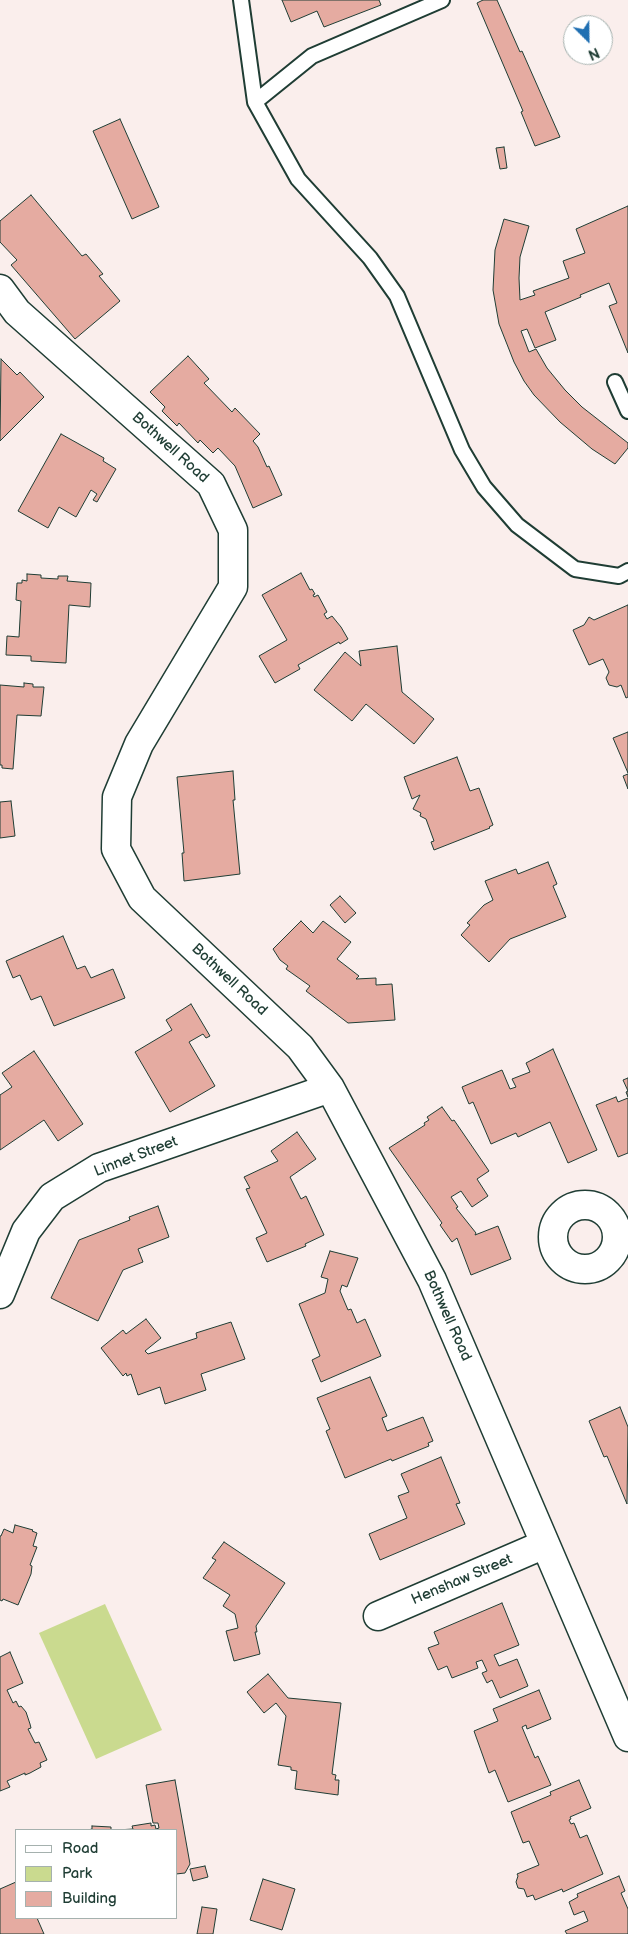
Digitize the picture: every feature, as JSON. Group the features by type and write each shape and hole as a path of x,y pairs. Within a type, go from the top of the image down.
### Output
{"street":[{"name":"Bothwell Road","path":"0,289 17,312 212,484 233,530 233,587 139,744 117,797 116,848 142,898 300,1047 330,1088 432,1280 628,1737"},
{"name":"Linnet Street","path":"0,1294 26,1231 52,1197 99,1168 330,1088"},
{"name":"Henshaw Street","path":"378,1616 546,1544"}],"lane":[{"path":"241,0 256,102 298,179 370,258 397,296 462,450 484,487 516,525 575,570 619,576 628,571"},
{"path":"256,102 312,56 442,0"},
{"path":"615,382 628,411"}],"green space":[{"path":"105,1604 162,1730 96,1759 39,1633"}],"building":[{"path":"282,0 379,0 381,5 324,27 317,11 291,22"},
{"path":"483,0 497,0 560,137 535,146 521,112 523,111 477,3"},
{"path":"120,119 159,207 132,219 93,131"},
{"path":"504,147 507,168 500,169 496,148"},
{"path":"31,195 82,256 86,254 103,274 99,276 120,301 75,339 11,265 17,260 0,242 0,221"},
{"path":"628,206 628,353 609,306 617,303 609,283 545,312 556,340 535,348 527,329 521,331 529,352 536,349 547,368 565,390 582,407 628,443 628,448 615,464 592,449 560,422 534,395 524,381 514,362 499,324 493,290 495,250 504,219 529,226 520,257 520,300 535,295 533,291 569,278 563,261 585,253 576,229"},
{"path":"188,356 209,379 204,383 232,412 235,408 260,434 253,441 258,447 267,467 269,466 282,495 253,508 235,466 218,448 213,453 200,440 198,443 179,423 177,426 162,411 165,407 150,392"},
{"path":"1,359 17,375 20,372 44,397 0,441"},
{"path":"61,434 104,458 103,461 116,469 97,502 93,500 97,494 91,490 76,517 59,507 48,528 18,511"},
{"path":"301,573 310,590 312,589 315,594 313,595 314,597 318,595 327,612 324,614 327,619 332,616 348,639 298,665 300,669 275,683 259,656 287,640 262,595"},
{"path":"27,574 41,575 41,578 58,579 58,576 68,576 67,581 91,583 90,607 69,605 66,663 31,661 31,656 6,655 7,636 19,637 21,601 16,600 17,583 22,583 22,580 27,581"},
{"path":"628,605 628,697 626,698 621,685 617,687 609,685 606,678 609,672 603,659 589,665 573,630 584,625 589,617 594,620"},
{"path":"397,646 402,692 434,719 414,744 366,704 352,721 314,690 345,652 361,666 359,651"},
{"path":"24,683 33,684 33,687 44,687 41,716 17,715 13,769 2,768 2,765 0,765 0,685 24,687"},
{"path":"628,732 628,773 613,738"},
{"path":"457,757 470,791 479,788 493,825 490,828 434,850 431,842 434,841 426,819 420,816 421,813 413,809 420,795 412,799 404,777"},
{"path":"233,771 235,800 233,800 240,874 184,881 182,853 184,853 177,777"},
{"path":"628,774 628,789 623,776"},
{"path":"11,801 15,836 0,838 0,802"},
{"path":"548,862 557,884 553,886 566,917 510,939 489,962 461,935 470,925 467,923 484,905 493,900 485,881 516,869 518,874"},
{"path":"340,896 356,913 345,923 330,905"},
{"path":"301,921 313,933 323,921 351,942 337,959 359,976 356,979 376,978 376,985 392,984 395,1020 348,1023 306,991 310,986 286,969 288,966 280,960 273,949"},
{"path":"63,936 77,969 85,966 91,978 113,969 125,998 54,1026 41,996 31,1000 20,975 13,978 6,961"},
{"path":"191,1004 210,1036 206,1038 203,1034 189,1042 215,1086 170,1112 135,1052 172,1030 166,1020"},
{"path":"553,1049 597,1150 568,1163 550,1122 518,1137 516,1133 491,1144 473,1102 469,1104 462,1087 502,1070 510,1089 516,1087 512,1079 530,1072 526,1063"},
{"path":"34,1051 83,1124 58,1141 44,1120 0,1150 0,1095 12,1087 2,1073"},
{"path":"628,1078 628,1091 623,1080"},
{"path":"616,1097 618,1102 628,1098 628,1153 618,1157 596,1105"},
{"path":"442,1107 452,1121 454,1120 489,1171 477,1179 488,1196 472,1207 461,1191 451,1197 458,1207 456,1208 476,1233 475,1235 498,1226 511,1259 471,1275 457,1238 452,1242 440,1225 442,1223 389,1148 425,1125 424,1123 429,1120 427,1117"},
{"path":"297,1132 316,1159 290,1177 301,1199 306,1196 324,1235 305,1244 306,1246 267,1262 256,1238 267,1233 246,1189 250,1188 244,1177 278,1161 271,1151"},
{"path":"158,1206 169,1237 138,1249 143,1262 123,1270 98,1321 51,1298 79,1240 130,1220 129,1217"},
{"path":"330,1251 358,1258 347,1287 342,1285 340,1291 348,1310 351,1309 357,1323 365,1319 381,1356 321,1382 312,1360 320,1356 299,1304 325,1293 328,1279 321,1277"},
{"path":"146,1319 161,1338 145,1351 148,1354 197,1338 196,1333 231,1322 245,1359 201,1374 206,1390 165,1404 160,1387 138,1395 131,1374 127,1376 126,1373 123,1376 101,1348 123,1330 126,1334"},
{"path":"370,1377 387,1416 382,1418 387,1431 423,1417 433,1441 428,1443 429,1446 345,1478 326,1431 330,1429 317,1398"},
{"path":"620,1407 628,1427 627,1504 607,1456 604,1457 589,1421"},
{"path":"441,1457 460,1503 456,1504 465,1524 380,1560 369,1534 407,1518 398,1496 409,1492 401,1474"},
{"path":"15,1525 37,1533 33,1546 37,1547 30,1565 32,1566 31,1574 18,1605 3,1599 2,1601 0,1600 0,1536 4,1529 13,1533"},
{"path":"224,1542 285,1583 256,1626 257,1632 255,1632 260,1654 234,1661 226,1631 238,1628 235,1614 223,1606 230,1595 203,1578 216,1560 212,1558"},
{"path":"502,1603 519,1645 494,1655 499,1666 517,1659 528,1686 500,1698 492,1680 487,1683 482,1673 487,1671 482,1660 476,1662 478,1668 452,1678 447,1666 438,1670 428,1648 439,1644 434,1632"},
{"path":"10,1652 23,1683 7,1690 13,1703 16,1701 19,1707 21,1706 26,1712 31,1728 28,1729 35,1743 39,1742 47,1760 40,1763 41,1767 30,1773 25,1775 25,1773 7,1781 10,1787 0,1791 0,1657"},
{"path":"268,1674 288,1698 341,1703 332,1774 336,1775 335,1780 339,1780 338,1795 295,1789 297,1771 291,1770 291,1767 278,1765 286,1716 276,1703 264,1713 247,1692"},
{"path":"539,1690 551,1719 527,1729 526,1725 522,1727 535,1758 538,1756 551,1785 508,1802 495,1770 489,1773 474,1731 498,1721 493,1709"},
{"path":"175,1780 190,1864 185,1873 178,1874 178,1829 156,1829 159,1828 158,1823 153,1823 146,1785"},
{"path":"579,1780 591,1808 570,1817 571,1819 569,1820 571,1824 574,1823 580,1838 587,1835 603,1874 563,1892 562,1889 535,1900 533,1895 527,1897 524,1889 518,1888 516,1882 517,1874 539,1865 529,1841 523,1843 511,1812 551,1795 550,1792"},
{"path":"151,1823 151,1826 155,1825 156,1829 133,1829 132,1826"},
{"path":"92,1826 111,1827 111,1829 92,1829"},
{"path":"205,1866 208,1877 193,1881 190,1869"},
{"path":"619,1876 625,1891 621,1893 628,1909 628,1934 567,1934 565,1931 588,1921 584,1911 574,1915 569,1902 578,1897 577,1894"},
{"path":"263,1879 295,1889 282,1930 250,1920"},
{"path":"15,1882 15,1919 37,1919 44,1934 0,1934 0,1889"},
{"path":"202,1907 217,1909 213,1934 197,1934"}]}
